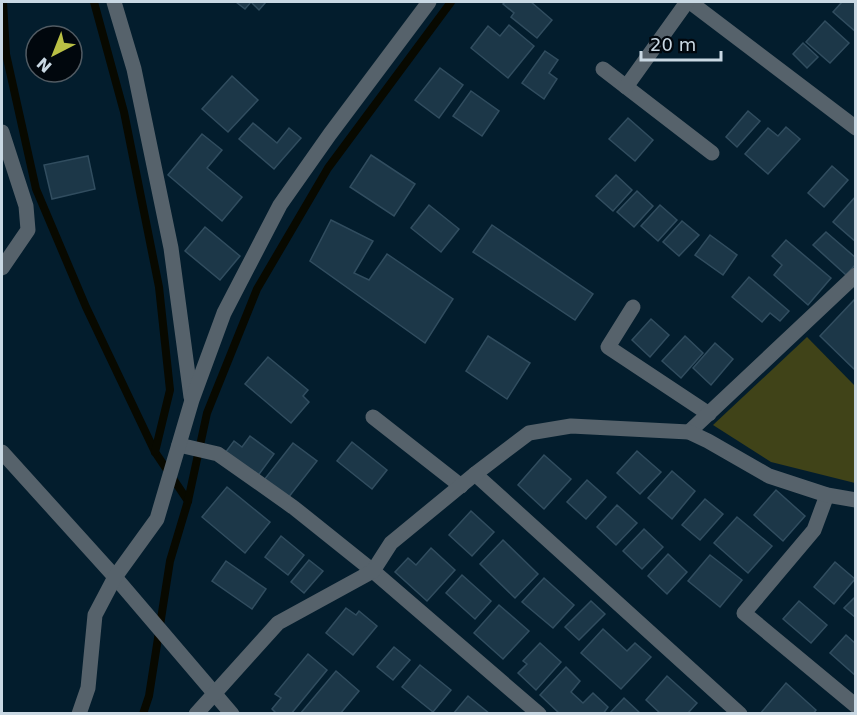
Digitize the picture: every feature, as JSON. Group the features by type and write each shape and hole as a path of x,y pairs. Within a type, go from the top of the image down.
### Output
{"street":[{"path":"114,2 134,69 171,248 192,400"},
{"path":"79,714 88,688 95,615 115,577 157,519 192,400 224,313 280,205 429,2"},
{"path":"626,87 689,2 855,128"},
{"path":"603,69 712,153"},
{"path":"2,132 26,206 28,230 2,268"},
{"path":"689,432 855,275"},
{"path":"633,307 608,347 709,414"},
{"path":"373,417 461,486"},
{"path":"196,714 278,623 373,571 391,543 529,433 571,426 689,432 770,476 827,495 855,500"},
{"path":"179,445 218,454 293,507 373,571 539,714"},
{"path":"2,452 115,577 232,714"},
{"path":"475,474 740,714"},
{"path":"827,495 814,530 744,613 855,706"}],"green space":[{"path":"807,337 855,386 855,483 771,462 713,425"}],"building":[{"path":"236,2 251,2 245,9"},
{"path":"251,2 266,2 259,10"},
{"path":"505,2 531,2 552,20 537,38 511,17 514,13 503,4"},
{"path":"842,2 856,2 856,32 833,12"},
{"path":"825,21 849,43 830,63 806,42"},
{"path":"509,25 534,46 508,78 471,48 488,26 500,36"},
{"path":"803,43 818,57 807,68 793,54"},
{"path":"545,51 558,60 549,73 557,79 544,99 522,83"},
{"path":"440,68 463,85 439,118 415,100"},
{"path":"232,76 258,100 228,132 202,109"},
{"path":"471,91 499,111 482,136 453,116"},
{"path":"748,111 760,121 737,147 726,137"},
{"path":"628,118 653,140 635,161 609,139"},
{"path":"253,123 277,143 289,128 301,138 274,169 239,139"},
{"path":"786,127 800,139 768,174 745,154 768,128 778,136"},
{"path":"202,134 222,150 207,168 242,197 222,221 168,175"},
{"path":"371,155 415,184 394,216 350,187"},
{"path":"88,156 95,189 52,199 44,165"},
{"path":"832,166 848,180 824,207 808,193"},
{"path":"616,175 632,190 613,211 596,196"},
{"path":"637,191 653,206 634,227 617,212"},
{"path":"856,196 856,242 833,222"},
{"path":"429,205 459,229 441,252 411,228"},
{"path":"660,205 677,220 658,241 641,226"},
{"path":"331,220 373,241 354,273 369,280 387,254 453,299 425,343 310,261"},
{"path":"682,221 699,235 679,256 663,242"},
{"path":"492,225 593,294 575,320 473,252"},
{"path":"205,227 240,256 220,280 185,251"},
{"path":"826,232 856,258 856,264 846,275 813,245"},
{"path":"710,235 737,255 723,275 695,255"},
{"path":"786,240 831,278 808,305 774,275 782,265 772,256"},
{"path":"749,277 789,311 780,321 770,313 762,322 732,297"},
{"path":"856,298 856,371 820,336"},
{"path":"651,319 669,335 650,357 632,340"},
{"path":"488,336 530,363 507,399 466,371"},
{"path":"685,336 703,353 681,378 662,361"},
{"path":"715,343 733,359 711,385 693,368"},
{"path":"268,357 308,390 303,396 309,402 291,423 245,384"},
{"path":"250,436 274,454 257,477 225,453 234,441 242,447"},
{"path":"352,442 387,470 372,489 337,461"},
{"path":"293,443 317,461 288,498 264,480"},
{"path":"637,451 661,472 640,494 617,473"},
{"path":"544,455 571,479 544,509 518,485"},
{"path":"672,471 695,491 672,519 648,498"},
{"path":"587,480 606,497 586,519 567,502"},
{"path":"227,487 270,522 245,553 202,517"},
{"path":"776,490 805,516 783,541 754,515"},
{"path":"705,499 723,514 700,540 682,525"},
{"path":"617,505 637,523 616,545 597,527"},
{"path":"471,511 494,532 472,556 449,535"},
{"path":"737,517 772,546 748,573 714,543"},
{"path":"644,529 663,547 642,569 623,551"},
{"path":"281,536 304,555 288,575 265,557"},
{"path":"503,540 538,574 515,598 480,564"},
{"path":"431,548 455,570 427,601 395,572 408,558 416,565"},
{"path":"668,554 687,572 667,594 648,576"},
{"path":"710,555 742,580 720,607 688,581"},
{"path":"309,560 323,571 304,593 291,582"},
{"path":"226,561 266,589 252,609 212,581"},
{"path":"835,562 855,579 834,604 814,587"},
{"path":"462,575 491,601 475,619 446,593"},
{"path":"544,578 574,605 553,628 522,602"},
{"path":"856,596 856,618 844,608"},
{"path":"591,601 605,614 579,640 565,627"},
{"path":"799,601 827,625 811,643 783,619"},
{"path":"499,605 529,631 503,659 474,633"},
{"path":"346,608 356,615 359,611 377,626 353,655 326,633"},
{"path":"603,629 627,651 635,643 651,657 621,689 581,653"},
{"path":"846,635 856,644 856,676 830,653"},
{"path":"540,643 561,662 536,690 518,673 527,664 523,661"},
{"path":"394,647 410,660 393,680 377,667"},
{"path":"308,654 327,670 291,714 277,714 272,709 281,698 275,694"},
{"path":"420,665 451,690 433,712 402,687"},
{"path":"566,667 580,681 571,692 583,703 593,693 608,707 603,714 560,714 540,695"},
{"path":"336,671 359,691 340,714 300,714"},
{"path":"667,676 697,703 687,714 661,714 646,700"},
{"path":"786,683 816,710 813,714 760,714"},
{"path":"468,696 490,714 453,714"},
{"path":"624,698 641,714 609,714"}],"waterway":[{"path":"3,2 6,54 36,189 86,307 155,452 188,501"},
{"path":"94,2 124,112 159,287 170,390 155,452"},
{"path":"143,714 149,696 170,561 188,501 207,413 257,289 328,168 451,2"}]}
